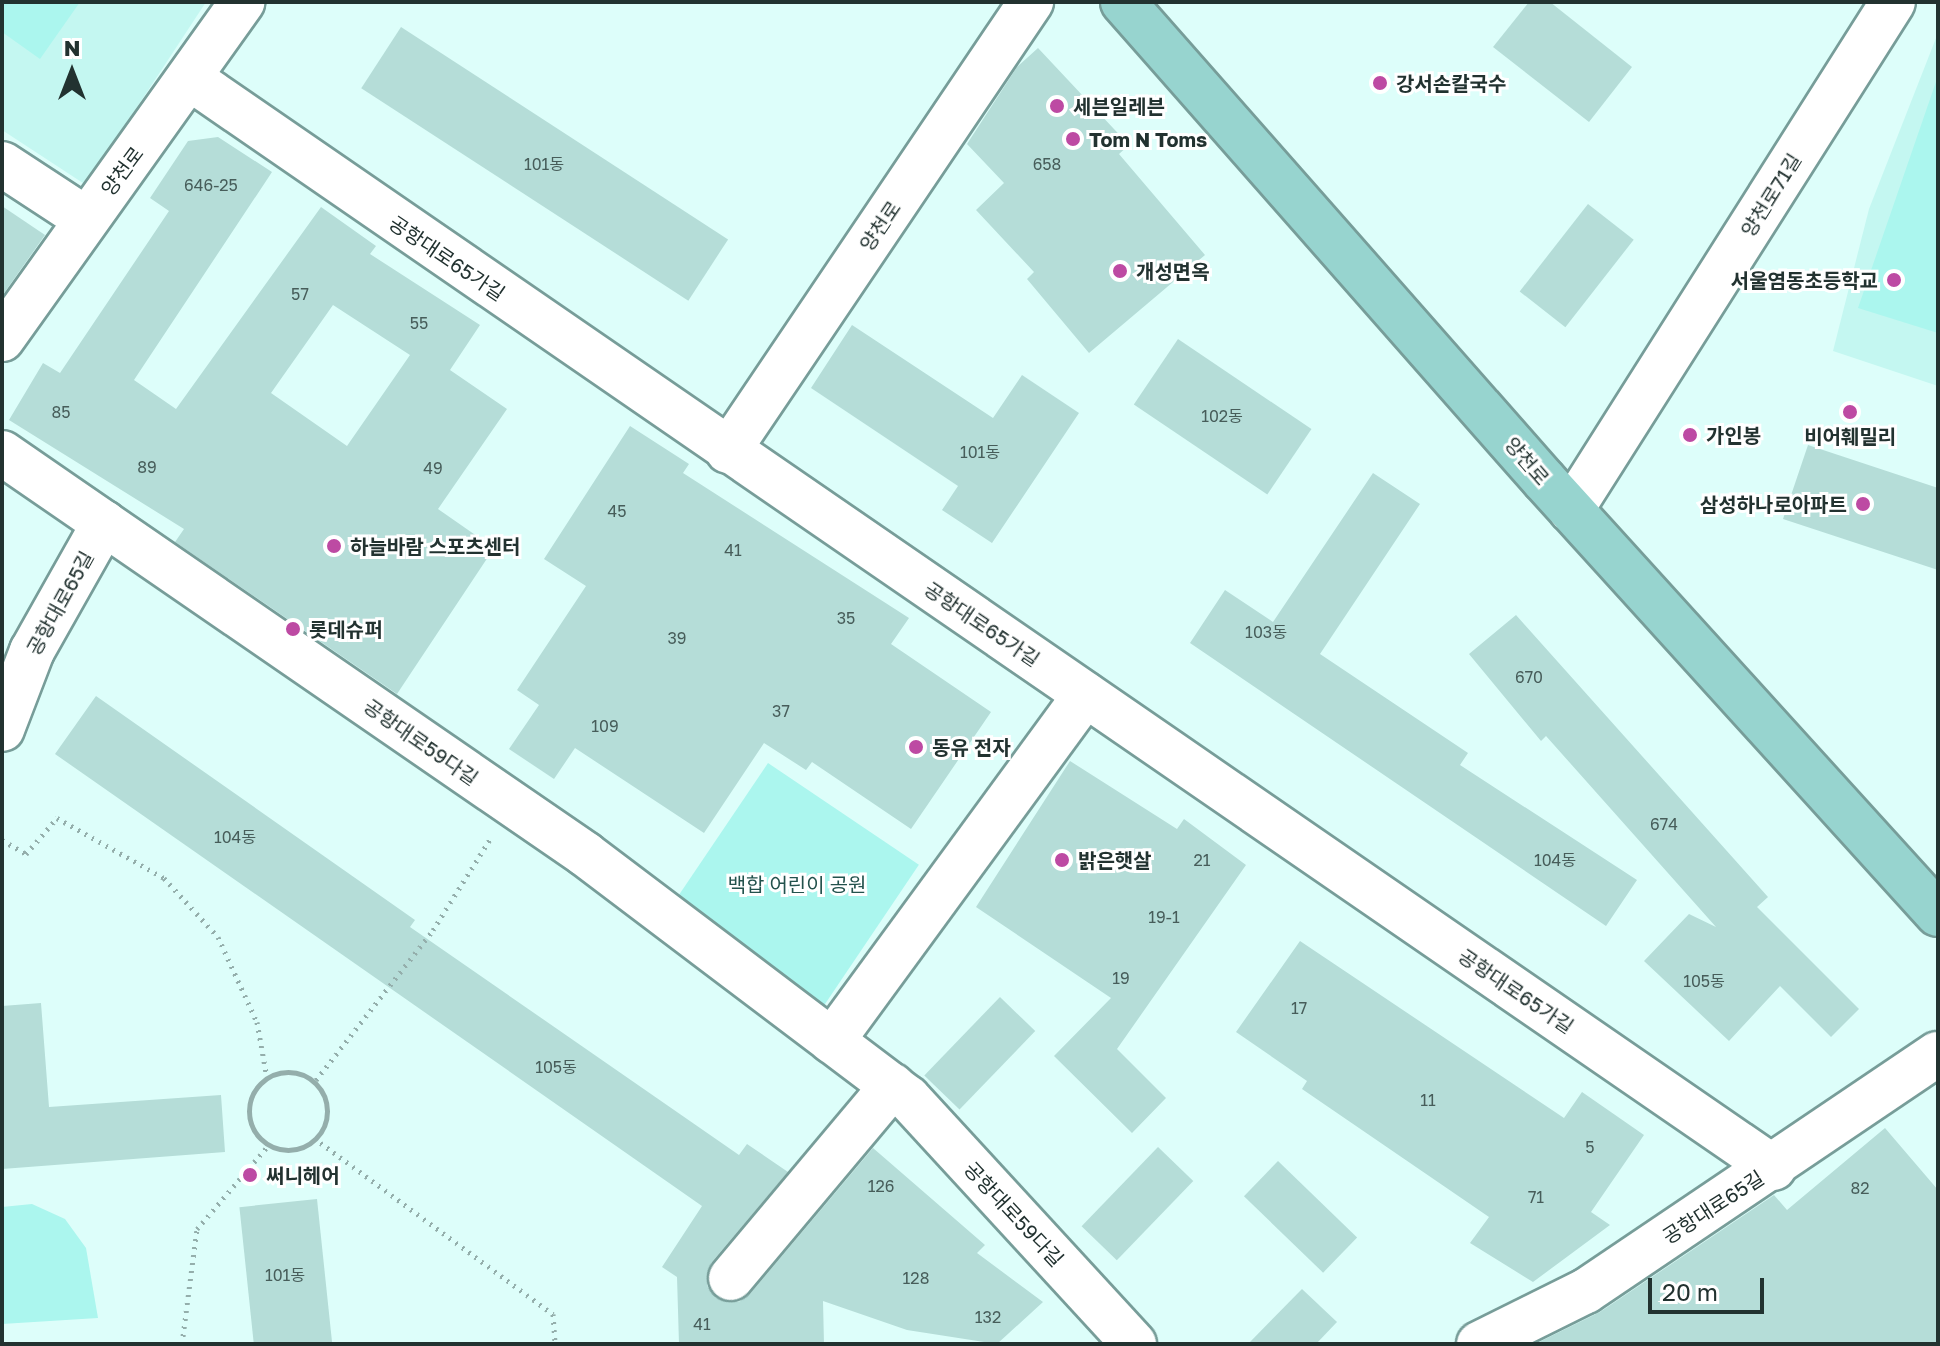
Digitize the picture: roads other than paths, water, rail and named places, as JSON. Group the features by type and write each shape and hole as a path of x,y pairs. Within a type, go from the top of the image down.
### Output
{"main road":[{"name":"양천로","path":"1123,2 1571,510 1938,914"}],"street":[{"name":"양천로","path":"2,339 86,219 191,79 242,2"},
{"name":"양천로","path":"728,451 1031,2"},
{"name":"양천로71길","path":"1571,510 1893,2"},
{"name":"공항대로65가길","path":"191,79 1774,1168"},
{"path":"2,164 86,219"},
{"name":"공항대로59다길","path":"2,453 512,804 892,1086 1134,1344"},
{"name":"공항대로65길","path":"2,729 32,651 104,523"},
{"path":"832,1041 1085,695"},
{"name":"공항대로65길","path":"1496,1341 1586,1291 1774,1168 1938,1054"},
{"path":"731,1278 892,1086"}],"place":[{"name":"강서손칼국수","path":"1380,83"},
{"name":"세븐일레븐","path":"1057,106"},
{"name":"Tom N Toms","path":"1073,139"},
{"name":"개성면옥","path":"1120,271"},
{"name":"서울염동초등학교","path":"1894,280"},
{"name":"비어훼밀리","path":"1850,412"},
{"name":"가인봉","path":"1690,435"},
{"name":"삼성하나로아파트","path":"1863,504"},
{"name":"하늘바람 스포츠센터","path":"334,546"},
{"name":"롯데슈퍼","path":"293,629"},
{"name":"동유 전자","path":"916,747"},
{"name":"밝은햇살","path":"1062,860"},
{"name":"써니헤어","path":"250,1175"}],"park label":[{"name":"백합 어린이 공원","path":"797,884"}]}
